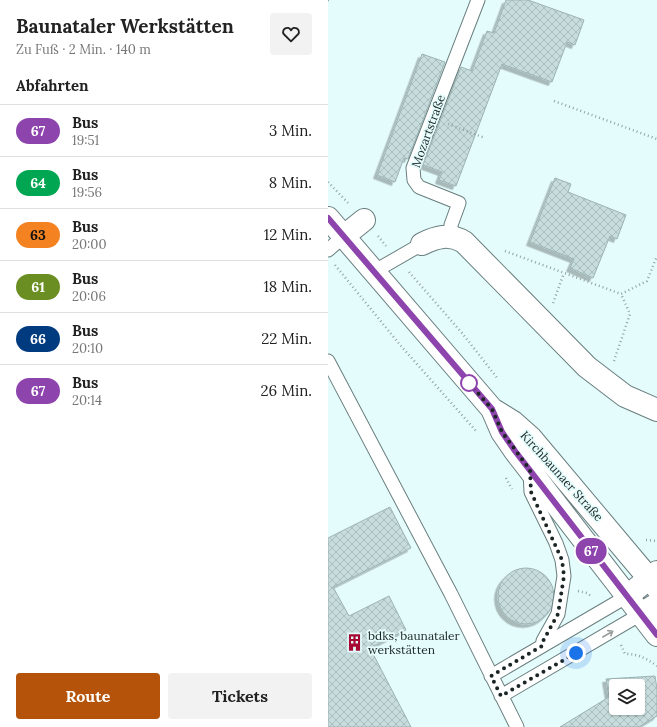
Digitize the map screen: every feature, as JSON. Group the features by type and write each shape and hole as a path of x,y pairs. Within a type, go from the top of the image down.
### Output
{"street":[{"name":"Kirchbaunaer Straße","path":"328,218 492,409 502,432 626,597 649,609 657,635"},
{"path":"344,236 364,220"},
{"path":"422,244 432,239 451,236 464,242 587,367 625,396 657,410"},
{"name":"Kirchbaunaer Straße","path":"492,409 513,422 531,438 630,555 655,575"},
{"path":"626,597 655,575"}],"lane":[{"name":"Mozartstraße","path":"451,236 451,225 460,203 419,187 414,180 413,168 478,0"},
{"path":"328,250 344,236"},
{"path":"375,271 422,244"},
{"path":"328,360 451,594 517,727"},
{"path":"530,470 531,492 556,543 562,560 564,576 558,614 543,641 542,646"},
{"path":"491,676 626,597"},
{"path":"501,696 649,609"}],"path":[{"path":"554,101 657,139"},
{"path":"432,118 485,138"},
{"path":"497,249 621,294 630,314 606,382"},
{"path":"621,294 646,281 657,256"},
{"path":"333,262 401,346"},
{"path":"540,319 551,309 564,273"}],"building":[{"path":"506,0 528,0 584,20 575,45 567,42 552,82 502,64 456,186 439,180 442,172 423,165 461,67 472,71 487,31 494,33"},
{"path":"422,54 445,62 408,159 404,158 395,182 377,175"},
{"path":"555,178 571,184 568,192 626,215 617,239 610,236 593,278 570,268 574,259 530,242"},
{"name":"bdks, baunataler werkstätten","path":"390,507 411,548 333,587 349,616 389,596 406,630 370,648 411,727 328,727 328,538"},
{"path":"526,568 537,570 546,576 552,585 554,596 552,607 546,616 537,622 526,624 515,622 506,616 500,607 498,596 500,585 506,576 515,570"},
{"path":"655,676 657,689 657,716 639,727 560,727 609,697 606,679"}],"bus line":[{"name":"67","path":"328,218 492,409 502,432 515,451 626,597 657,635"}],"place":[{"name":"bdks, baunataler werkstätten","path":"355,642"}],"route":[{"path":"469,383 492,409 502,432 530,470 531,492 556,543 562,560 564,576 558,614 543,641 542,646 491,676 501,696 576,653"}]}
